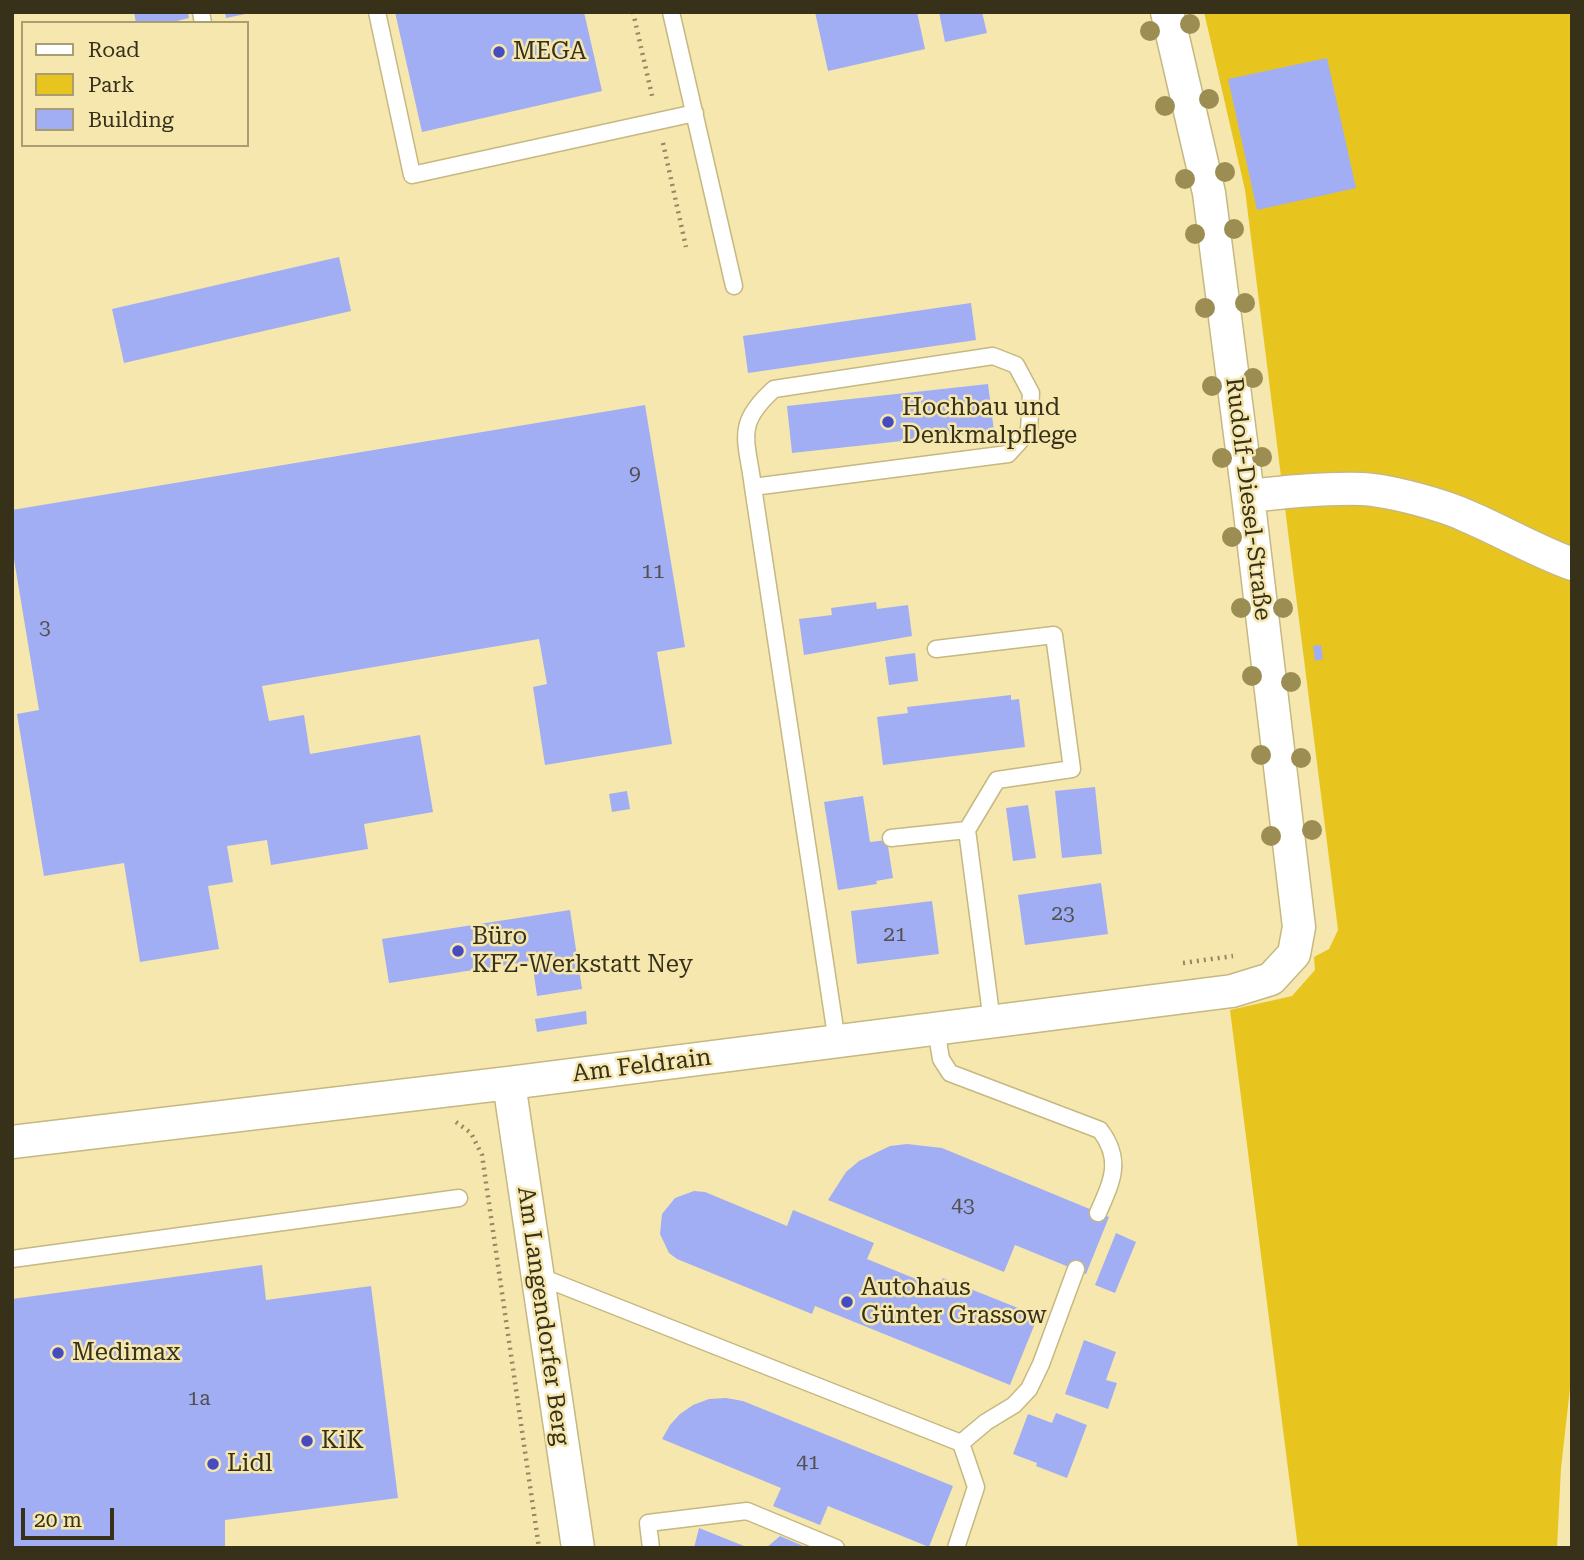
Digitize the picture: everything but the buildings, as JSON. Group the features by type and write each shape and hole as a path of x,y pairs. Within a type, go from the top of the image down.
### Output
{"street":[{"name":"Rudolf-Diesel-Straße","path":"1167,12 1209,193 1299,927 1294,954 1271,979"},
{"path":"1248,496 1364,489 1422,501 1468,516 1539,552 1572,564"},
{"name":"Am Feldrain","path":"12,1142 509,1083 1231,992 1271,979"},
{"name":"Am Langendorfer Berg","path":"509,1083 578,1548"}],"lane":[{"path":"377,12 412,175 695,113"},
{"path":"671,12 734,286"},
{"path":"753,487 1008,454 1029,432 1031,393 1016,365 993,356 774,389 755,406 745,427 753,487 837,1042"},
{"path":"936,649 1054,635 1072,769 997,780 967,830 992,1022"},
{"path":"891,838 967,830"},
{"path":"936,1029 941,1059 950,1073 1100,1130 1112,1146 1113,1179 1098,1213"},
{"path":"12,1259 458,1198"},
{"path":"961,1443 986,1422 1014,1405 1029,1389 1076,1269"},
{"path":"536,1275 961,1443 976,1487 956,1548"},
{"path":"651,1548 648,1523 747,1511 836,1548"}],"path":[{"path":"450,1117 471,1133 482,1155 539,1548"}],"green space":[{"path":"1204,12 1572,12 1572,1371 1561,1468 1557,1548 1298,1548 1230,1010 1292,996 1315,970 1314,957 1329,949 1338,930 1245,190"}],"place":[{"name":"MEGA","path":"499,52"},
{"name":"Hochbau und Denkmalpflege","path":"888,422"},
{"name":"Büro KFZ-Werkstatt Ney","path":"458,951"},
{"name":"Autohaus Günter Grassow","path":"847,1302"},
{"name":"Medimax","path":"58,1353"},
{"name":"KiK","path":"307,1441"},
{"name":"Lidl","path":"213,1464"}]}
